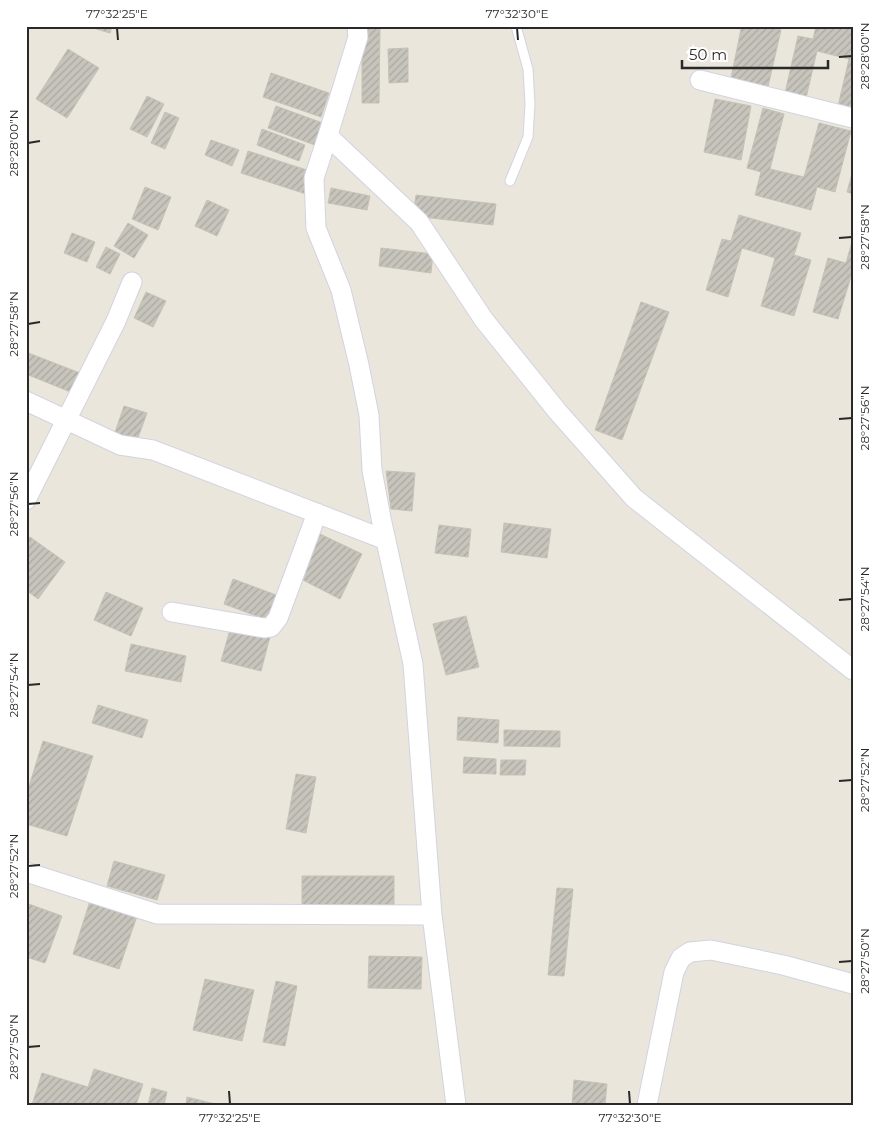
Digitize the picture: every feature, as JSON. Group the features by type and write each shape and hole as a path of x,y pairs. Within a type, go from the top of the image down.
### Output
{"street":[{"path":"357,26 358,37 314,178 316,228 342,290 369,415 372,470 413,664 432,915 456,1105"},
{"path":"700,80 853,118"},
{"path":"328,135 419,222 484,320 558,412 634,498 853,670"},
{"path":"26,500 116,321 132,282"},
{"path":"26,401 120,445 153,450 386,540"},
{"path":"172,612 264,628 271,627 278,618 317,513"},
{"path":"26,872 157,914 432,915"},
{"path":"647,1105 674,972 681,958 690,952 711,950 783,965 853,984"}],"lane":[{"path":"510,181 528,137 530,104 528,69 516,26"}],"building":[{"path":"86,26 112,26 110,33"},
{"path":"362,26 380,26 379,103 362,103"},
{"path":"727,26 762,26 781,30 767,91 730,83 741,29"},
{"path":"816,26 853,26 853,109 838,106 849,59 817,51 806,98 785,93 798,36 813,39"},
{"path":"408,48 408,82 389,83 388,49"},
{"path":"68,49 99,68 67,118 36,99"},
{"path":"271,73 329,93 321,117 263,97"},
{"path":"147,96 164,104 147,137 130,129"},
{"path":"715,99 751,106 741,160 704,152"},
{"path":"276,106 331,126 323,148 268,128"},
{"path":"763,108 784,114 770,169 804,177 819,123 851,131 835,192 817,187 811,210 755,195 761,172 747,168"},
{"path":"165,112 179,118 165,149 151,143"},
{"path":"262,129 305,145 299,161 257,145"},
{"path":"211,140 239,150 232,166 205,155"},
{"path":"248,151 313,172 306,194 241,173"},
{"path":"853,170 853,194 847,192"},
{"path":"145,187 171,197 158,230 132,219"},
{"path":"331,188 370,196 367,210 328,203"},
{"path":"416,195 496,204 493,225 413,216"},
{"path":"207,200 229,210 217,236 195,226"},
{"path":"739,215 801,233 794,255 811,260 794,316 761,306 775,258 742,248 728,297 706,290 722,239 731,241"},
{"path":"128,223 148,235 134,258 114,246"},
{"path":"72,233 95,242 87,262 64,253"},
{"path":"853,238 853,270 838,319 813,312 828,258 846,263"},
{"path":"106,247 120,254 110,274 96,267"},
{"path":"381,248 433,254 431,273 379,266"},
{"path":"146,292 166,301 153,327 134,318"},
{"path":"641,302 669,312 622,440 595,430"},
{"path":"26,352 80,373 73,393 26,374"},
{"path":"124,406 147,413 135,446 113,438"},
{"path":"386,471 415,473 412,511 391,509"},
{"path":"504,523 551,529 547,558 501,552"},
{"path":"439,525 471,529 468,557 435,553"},
{"path":"320,534 362,554 340,599 299,578"},
{"path":"30,537 65,562 38,599 26,590 26,542"},
{"path":"233,579 279,596 270,621 224,604"},
{"path":"106,592 143,608 131,636 94,620"},
{"path":"466,616 479,667 446,675 433,624"},
{"path":"232,623 271,633 261,671 221,661"},
{"path":"131,644 186,656 181,682 125,671"},
{"path":"98,705 148,720 142,738 92,723"},
{"path":"458,717 499,720 498,743 457,740"},
{"path":"504,730 560,731 560,747 504,746"},
{"path":"43,741 93,756 67,836 26,824 26,796"},
{"path":"464,757 496,759 496,774 463,773"},
{"path":"501,760 526,760 525,775 500,775"},
{"path":"296,774 316,777 306,833 286,829"},
{"path":"114,861 165,875 157,900 107,886"},
{"path":"302,876 394,876 394,911 302,910"},
{"path":"557,888 573,889 564,976 548,975"},
{"path":"90,901 137,916 119,969 73,954"},
{"path":"26,903 62,916 45,963 26,957"},
{"path":"369,956 422,957 421,989 368,988"},
{"path":"205,979 254,990 242,1041 193,1030"},
{"path":"276,981 297,986 285,1046 263,1042"},
{"path":"94,1069 143,1084 136,1105 32,1105 42,1073 88,1087"},
{"path":"574,1080 607,1084 605,1105 572,1105"},
{"path":"152,1088 167,1092 164,1105 148,1105"},
{"path":"187,1097 219,1105 186,1105"}]}
